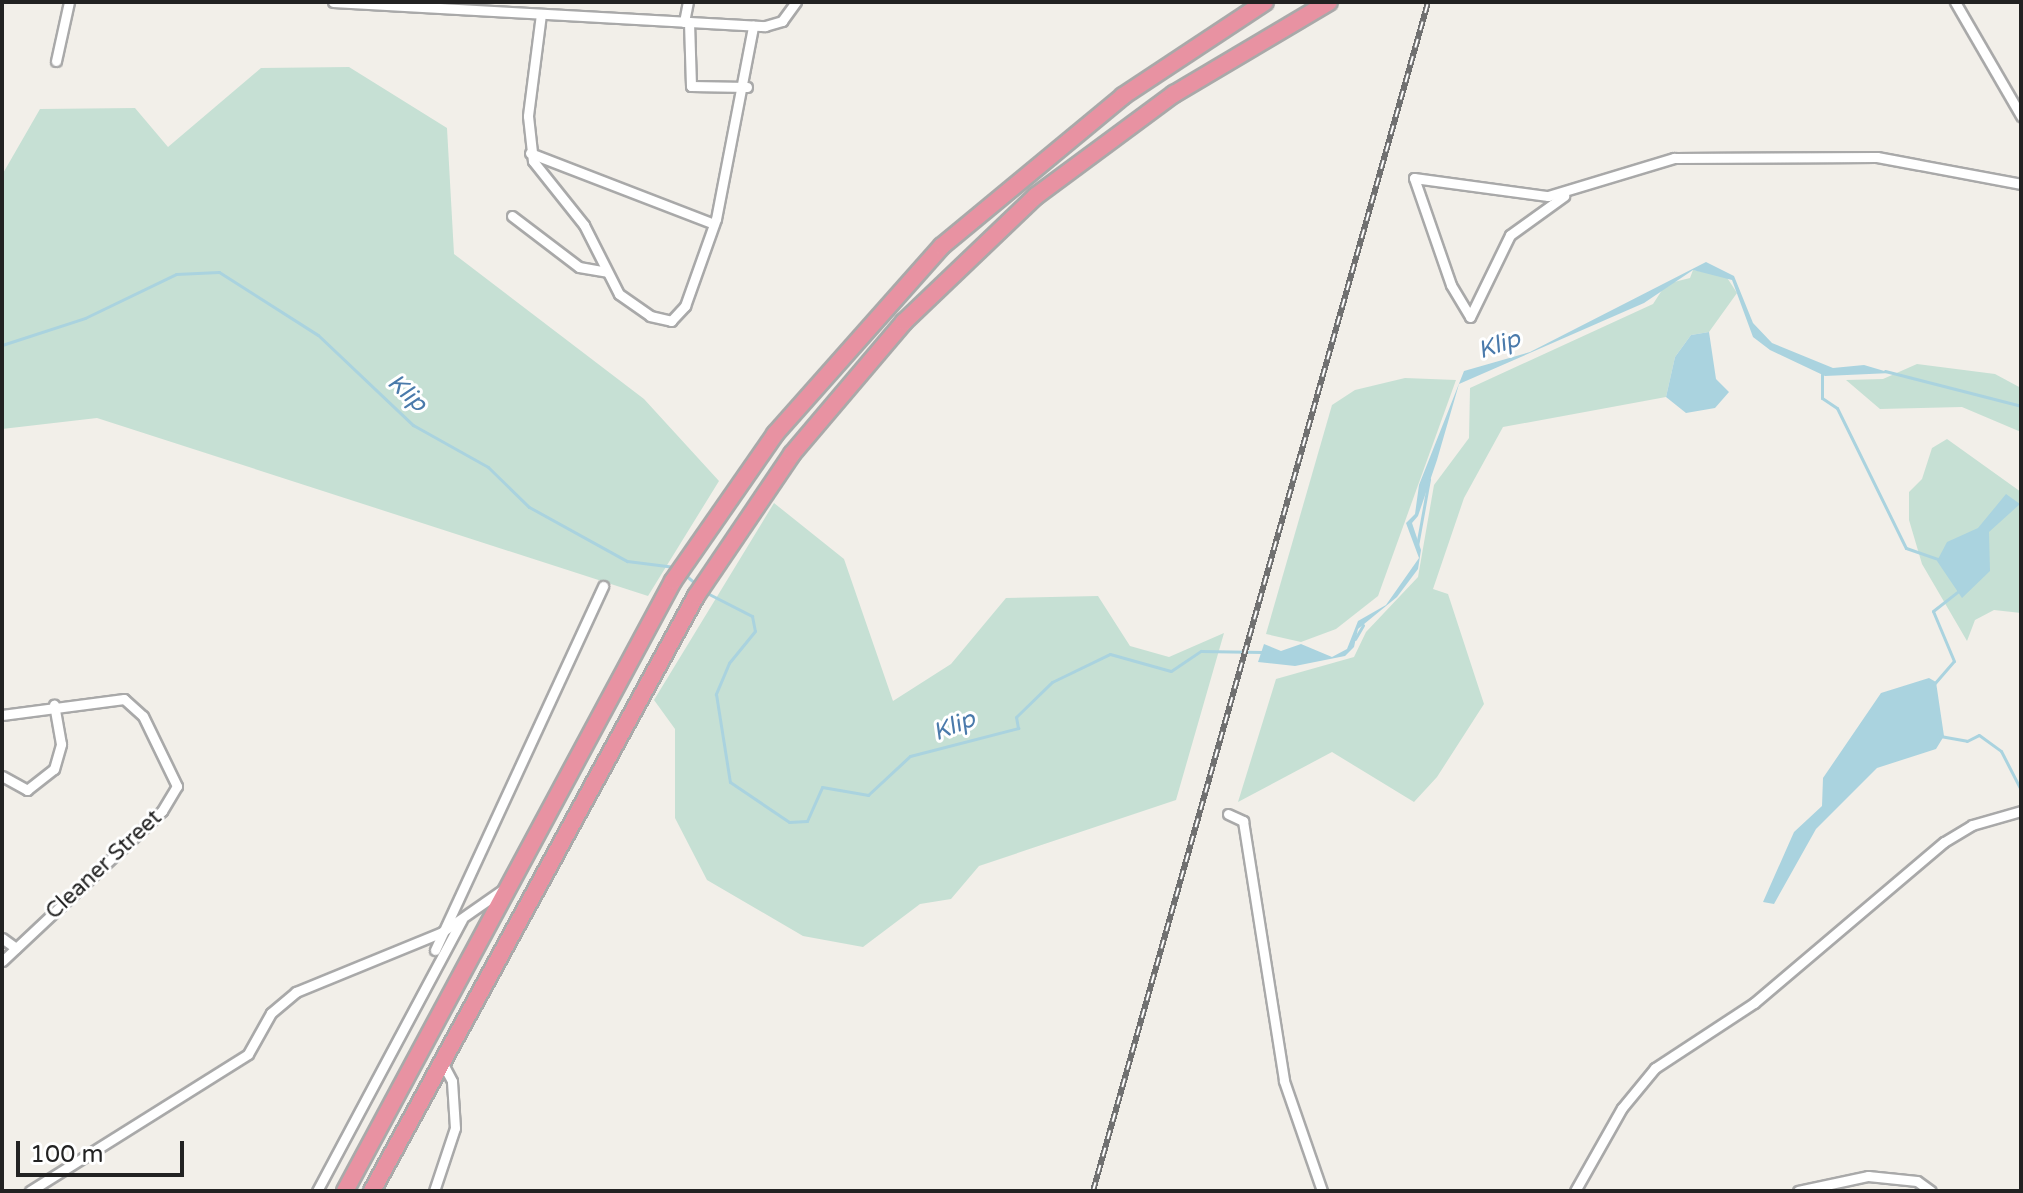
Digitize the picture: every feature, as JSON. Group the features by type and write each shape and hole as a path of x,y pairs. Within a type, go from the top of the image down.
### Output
{"highway":[{"path":"345,1191 673,581 703,534 836,360 942,246 1100,113 1265,2"},
{"path":"372,1191 696,596 792,454 885,343 1036,196 1174,94 1329,2"}],"street":[{"path":"56,61 69,2"},
{"path":"333,2 454,6 753,26 782,21 796,2"},
{"path":"688,2 691,86 747,87"},
{"path":"1955,2 2021,116"},
{"path":"541,14 530,153 584,225 606,272 633,306 671,321 685,306 714,224 747,87 753,26"},
{"path":"530,153 714,224"},
{"path":"1567,195 1414,178 1451,285 1470,317 1510,235 1567,195 1674,158 1900,158 2021,184"},
{"path":"512,216 579,267 606,272"},
{"path":"435,950 603,586"},
{"name":"Cleaner Street","path":"2,715 110,697 131,702 172,771 176,793 2,961"},
{"path":"2,776 27,790 54,769 61,744 54,705"},
{"path":"1575,1191 1622,1108 1655,1068 1754,1003 1944,842 1972,825 2021,811"},
{"path":"1228,814 1243,821 1284,1081 1322,1191"},
{"path":"30,1191 248,1054 271,1013 296,992 442,932 465,913 508,887"},
{"path":"317,1191 465,913"},
{"path":"2,938 16,948"},
{"path":"434,1191 455,1128 452,1081 442,1062"},
{"path":"1798,1191 1868,1176 1917,1181 1931,1191"}],"green space":[{"path":"349,67 447,128 454,254 644,399 719,481 648,596 97,418 2,429 2,175 40,109 135,108 168,147 261,68"},
{"path":"1693,270 1726,276 1737,293 1709,332 1691,335 1675,357 1666,397 1503,427 1464,498 1433,589 1448,594 1484,704 1437,777 1414,802 1332,752 1238,802 1276,679 1354,657 1366,632 1418,577 1434,485 1469,438 1470,388 1653,304 1666,284 1690,278"},
{"path":"1917,364 1995,374 2021,388 2021,432 1962,407 1880,409 1846,380 1883,379"},
{"path":"1405,378 1456,380 1378,596 1336,629 1301,642 1266,634 1332,405 1355,390"},
{"path":"1947,439 2021,492 2021,613 1994,610 1975,620 1967,641 1922,564 1909,520 1909,492 1922,479 1932,448"},
{"path":"774,503 844,559 893,701 951,664 1006,598 1098,596 1130,646 1169,657 1224,633 1176,800 979,866 951,899 920,904 863,947 803,936 707,880 675,818 675,729 654,700"}],"water":[{"path":"1706,262 1734,276 1753,323 1772,343 1833,368 1864,365 1891,373 1825,376 1770,350 1753,337 1732,280 1693,270 1644,303 1459,384 1437,460 1418,516 1412,523 1421,550 1418,569 1397,597 1358,629 1354,647 1345,656 1295,666 1258,662 1264,644 1281,651 1301,644 1332,657 1347,649 1358,621 1386,605 1419,558 1406,523 1415,514 1419,485 1464,371 1530,352"},
{"path":"1709,332 1716,379 1729,392 1715,408 1686,413 1666,397 1675,357 1691,335"},
{"path":"2006,494 2020,504 1989,532 1990,571 1962,598 1937,561 1947,542 1978,528"},
{"path":"1929,678 1936,682 1944,736 1936,749 1877,768 1816,829 1774,904 1763,902 1794,832 1822,806 1823,778 1881,693"}],"waterway":[{"name":"Klip","path":"2,345 85,318 176,274 219,272 318,335 413,425 488,467 529,507 627,561 675,567"},
{"name":"Klip","path":"1885,371 2021,406"},
{"path":"1822,374 1822,398 1837,408 1906,548 1941,560"},
{"name":"Klip","path":"1417,546 1429,479"},
{"name":"Klip","path":"684,574 697,585"},
{"name":"Klip","path":"705,592 752,616 755,631 729,663 716,694 730,782 789,822 807,821 822,787 868,795 910,756 1018,728 1016,717 1052,682 1110,654 1171,671 1201,651 1262,652"},
{"path":"1934,684 1954,661 1933,611 1957,592"},
{"name":"Klip","path":"1355,639 1363,625"},
{"path":"1940,736 1967,741 1979,735 2001,751 2021,790"}],"railway":[{"path":"1093,1191 1428,2"}]}
